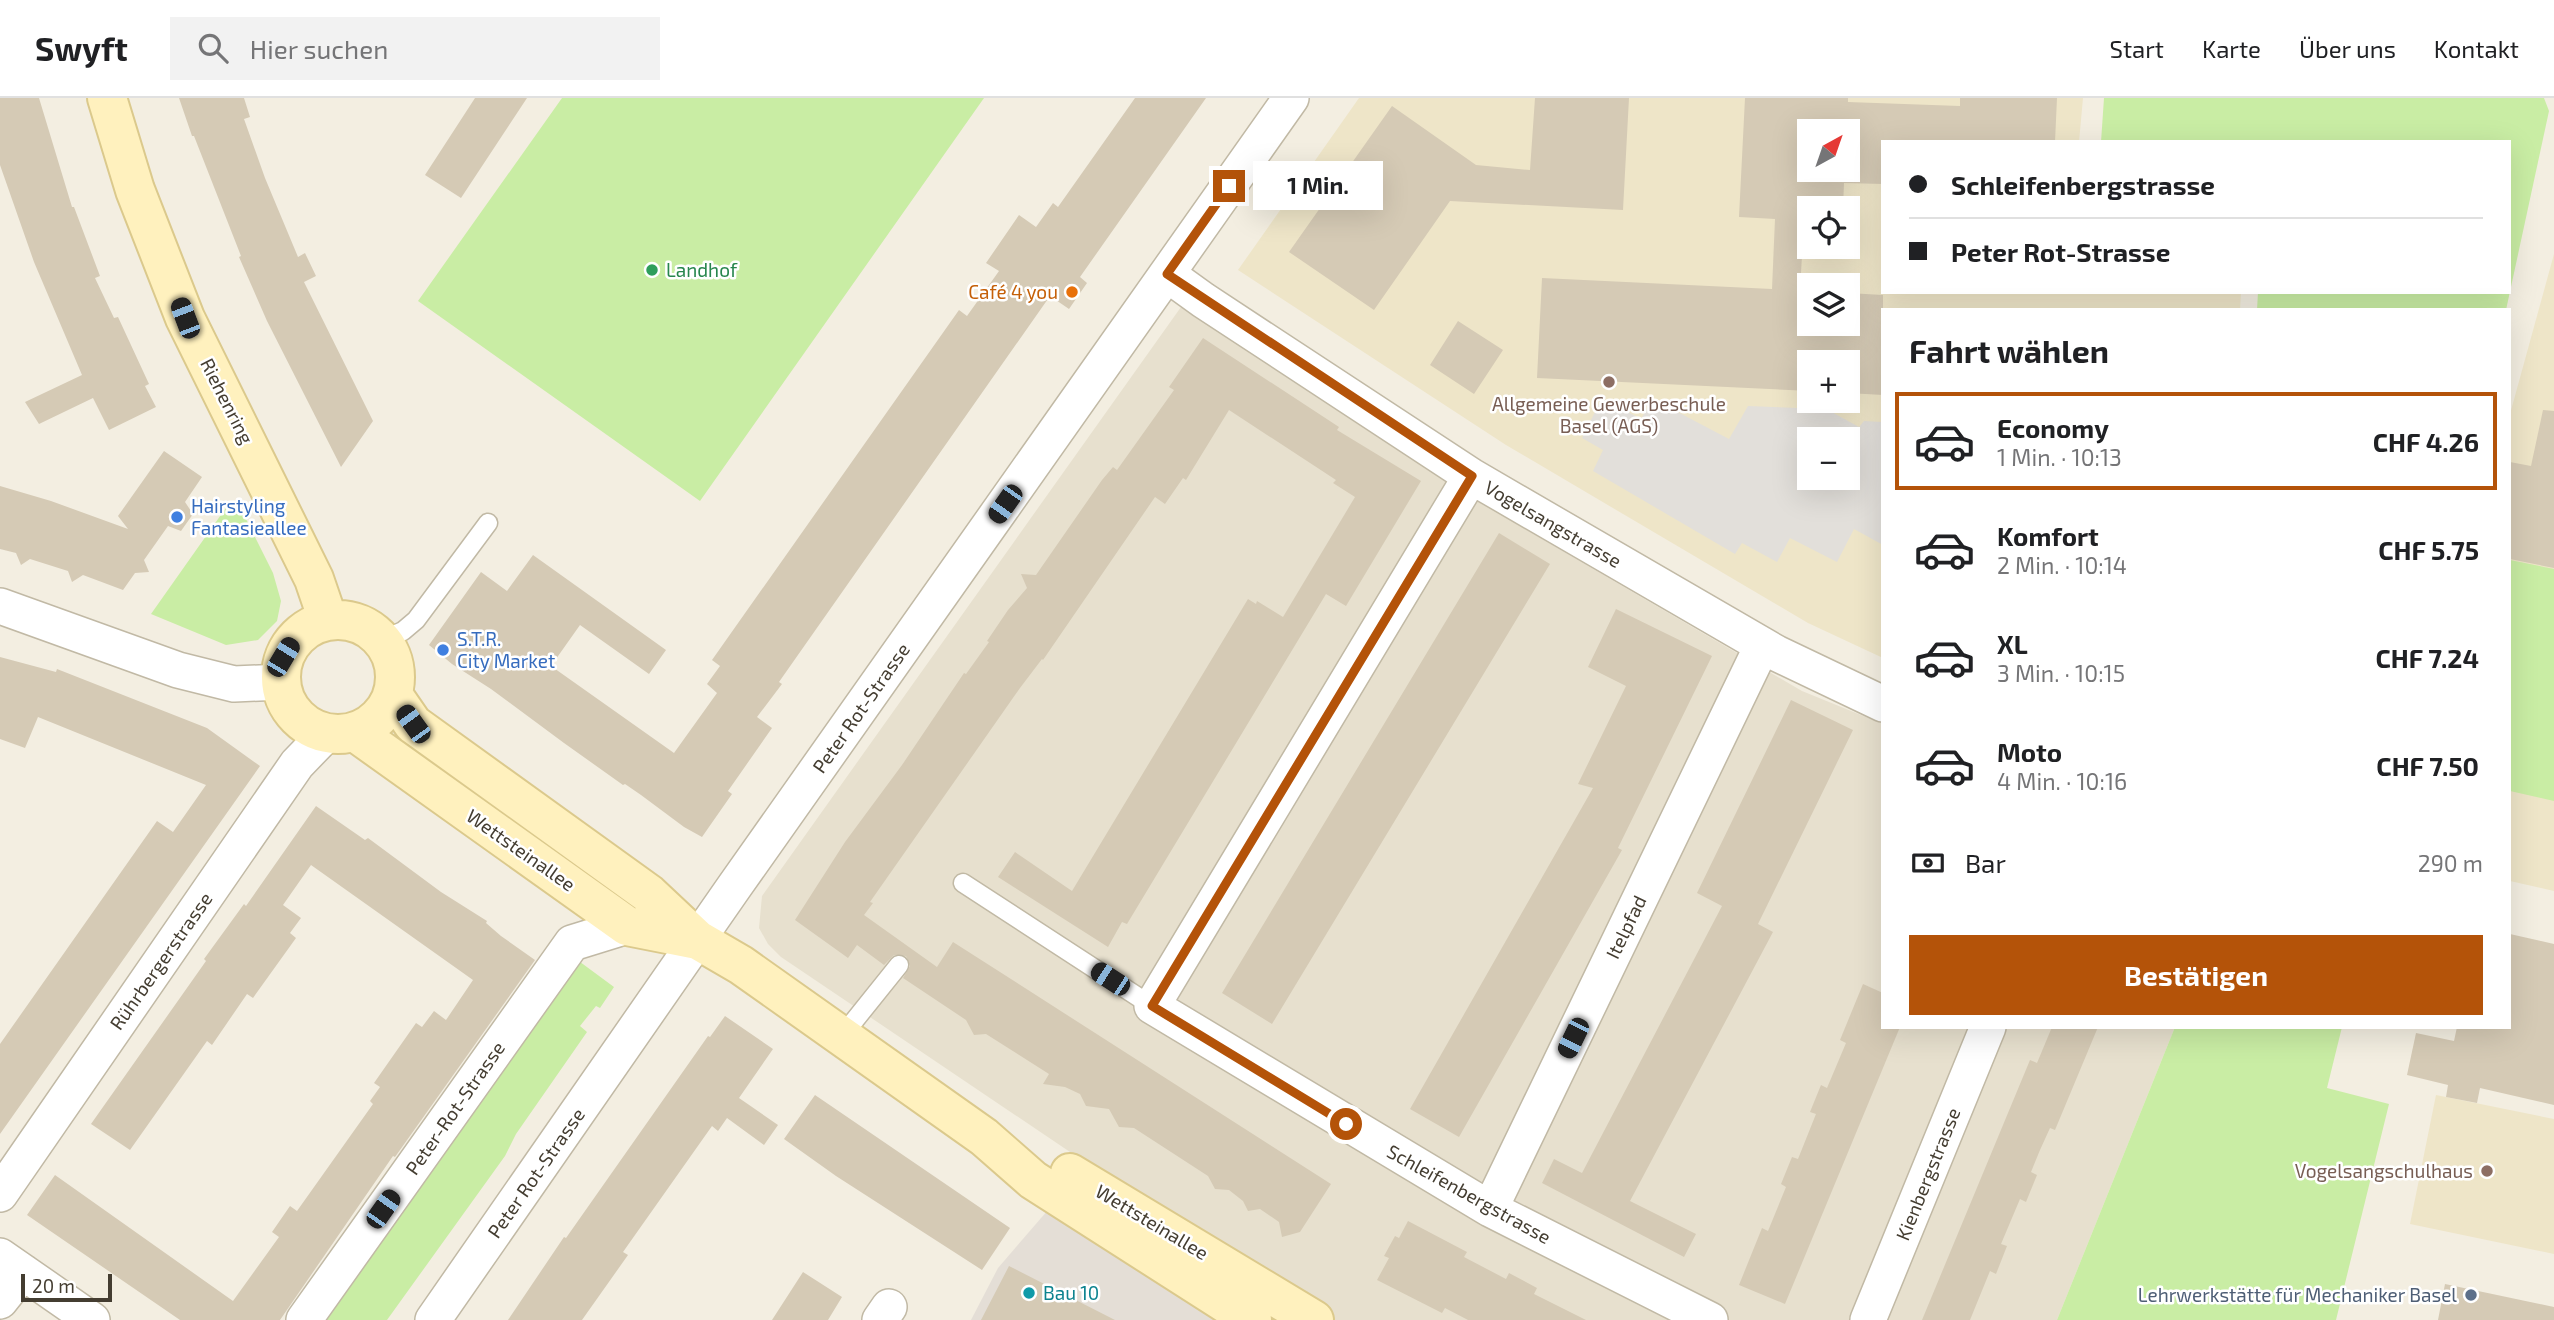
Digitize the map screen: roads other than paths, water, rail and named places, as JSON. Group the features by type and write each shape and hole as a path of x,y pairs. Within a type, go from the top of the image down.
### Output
{"main road":[{"name":"Riehenring","path":"107,98 135,190 185,318 308,566 328,620"},
{"path":"281,682 283,657 299,635 313,625 328,620 346,620 367,627 383,640 395,668 397,682 393,695 385,710 372,723 341,733"},
{"name":"Wettsteinallee","path":"281,682 286,700 296,716 310,728 341,733 627,926 698,940"},
{"name":"Wettsteinallee","path":"393,695 413,724 649,894 698,940 741,965 842,1036 984,1138 1033,1180 1252,1320"},
{"name":"Wettsteinallee","path":"984,1138 1053,1163 1314,1320"}],"street":[{"name":"Peter Rot-Strasse","path":"433,1320 1291,98"},
{"name":"Vogelsangstrasse","path":"1167,274 1472,476 1762,646 1881,703"},
{"path":"1152,1006 1472,476"},
{"path":"0,606 178,670 234,684 281,682"},
{"name":"Itelpfad","path":"1490,1209 1762,646"},
{"name":"Rührbergerstrasse","path":"0,1194 297,764 341,733"},
{"name":"Peter-Rot-Strasse","path":"304,1320 572,943 627,926"},
{"name":"Schleifenbergstrasse","path":"1152,1006 1490,1209 1710,1320"},
{"name":"Kienbergstrasse","path":"1868,1320 1987,1029"},
{"path":"0,1301 11,1264 92,1320"}],"lane":[{"path":"383,640 403,631 416,620 488,523"},
{"path":"963,883 1152,1006"},
{"path":"842,1036 900,965"}],"place":[{"name":"Landhof","path":"652,270"},
{"name":"Café 4 you","path":"1072,292"},
{"name":"Allgemeine Gewerbeschule Basel (AGS)","path":"1609,382"},
{"name":"Hairstyling Fantasieallee","path":"177,517"},
{"name":"S.T.R. City Market","path":"443,650"},
{"name":"Vogelsangschulhaus","path":"2487,1171"},
{"name":"Bau 10","path":"1029,1293"},
{"name":"Lehrwerkstätte für Mechaniker Basel","path":"2471,1295"}]}
